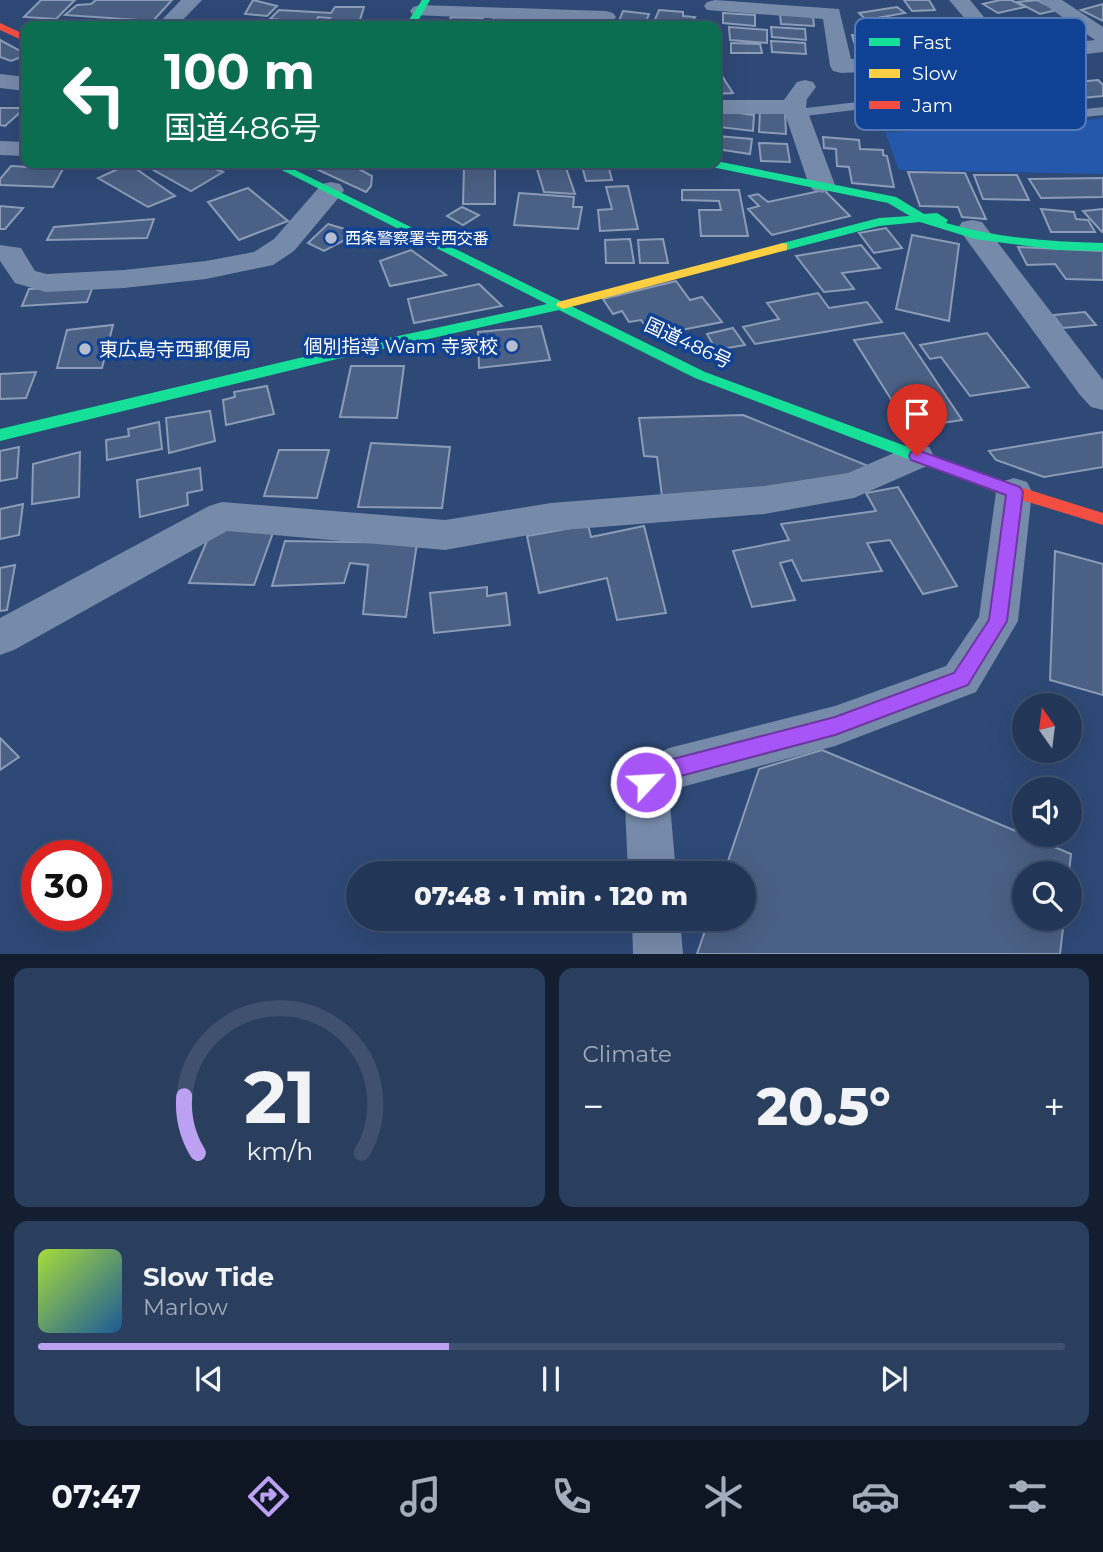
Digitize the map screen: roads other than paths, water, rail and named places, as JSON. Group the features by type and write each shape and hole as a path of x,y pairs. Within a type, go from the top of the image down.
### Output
{"main road":[{"path":"0,26 21,36"},
{"path":"721,166 892,200 933,220 974,231 1058,246 1103,247"},
{"name":"国道486号","path":"285,168 700,375 1014,492 1103,519"},
{"path":"0,435 333,355 563,305 879,222 933,220"}],"street":[{"path":"171,21 192,0"},
{"path":"959,0 974,17"},
{"path":"1048,0 1076,18"},
{"path":"705,21 714,3 832,13 842,66 855,65"},
{"path":"418,12 606,17"},
{"path":"1086,25 1103,36"},
{"path":"0,81 21,83"},
{"path":"721,107 799,102 822,186"},
{"path":"0,148 21,149"},
{"path":"0,253 11,254 25,277 46,282 124,279 206,270 263,259 284,245 331,190"},
{"path":"974,231 1103,399"},
{"path":"0,638 222,516 445,536 551,517 777,498 854,485 917,456"},
{"path":"651,861 646,782 669,769 835,726 961,679 998,621 1014,492"},
{"path":"657,931 658,954"}],"lane":[{"path":"799,102 855,99"}],"place":[{"name":"西条警察署寺西交番","path":"331,238"},
{"name":"個別指導 Wam 寺家校","path":"512,346"},
{"name":"東広島寺西郵便局","path":"85,349"}]}
